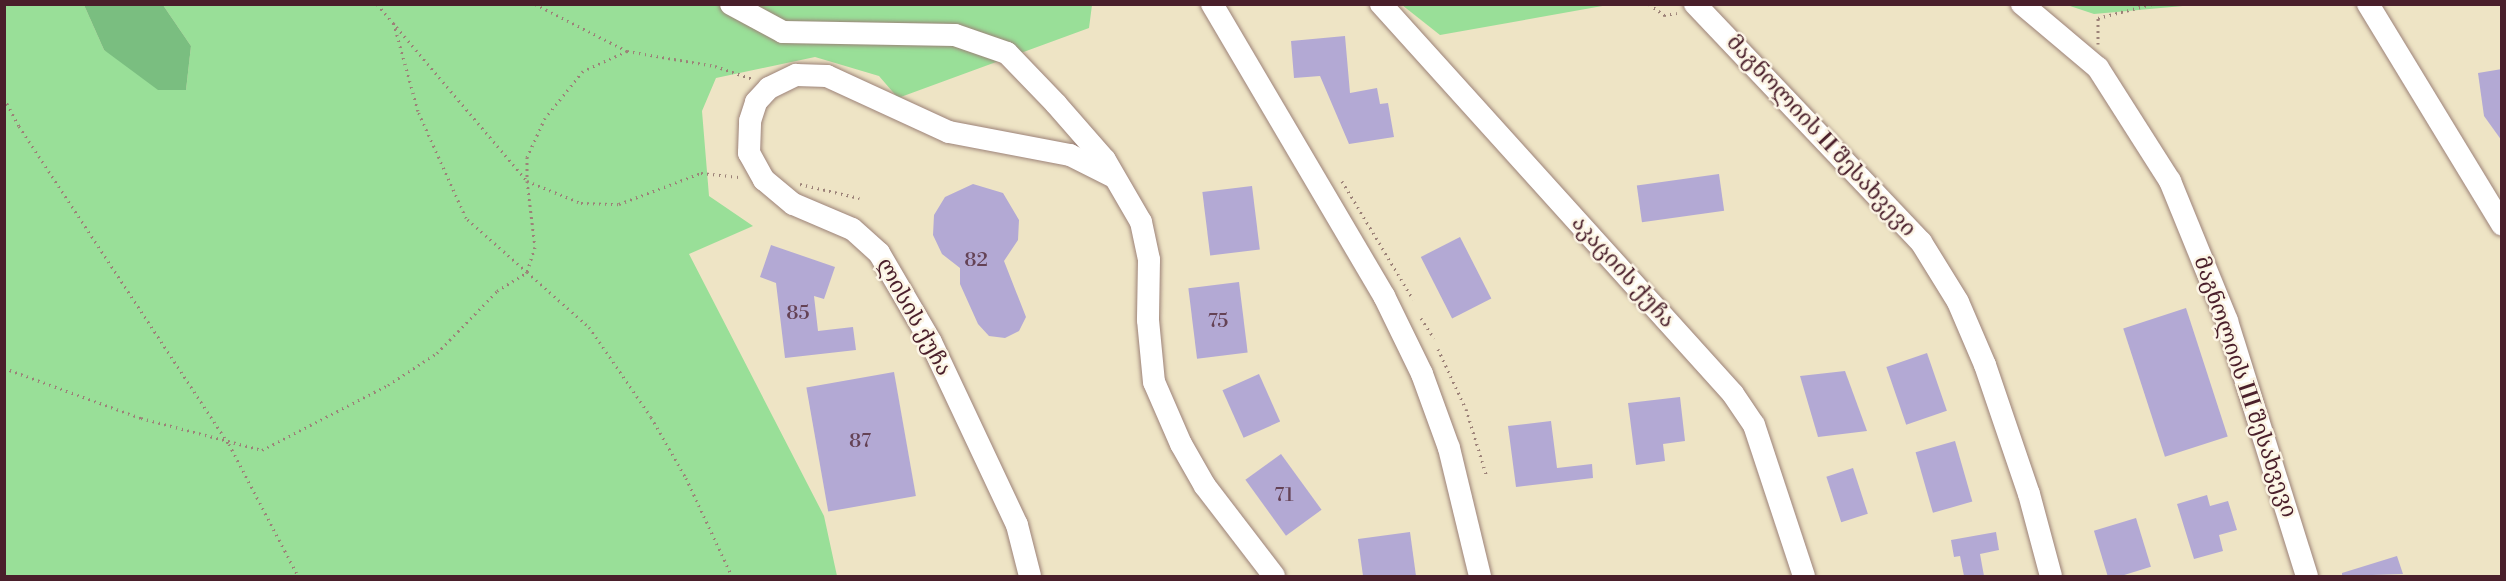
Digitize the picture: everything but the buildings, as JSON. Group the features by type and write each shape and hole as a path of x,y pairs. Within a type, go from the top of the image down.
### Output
{"street":[{"path":"731,4 783,32 955,35 1007,53 1056,104 1105,160 1142,222 1149,260 1148,320 1154,382 1204,486 1274,576"},
{"path":"1212,4 1384,296 1422,374 1449,448 1480,576"},
{"name":"აკაციის ქუჩა","path":"1381,4 1733,394 1754,425 1804,576"},
{"name":"მაგნოლიის III შესახვევი","path":"2022,4 2098,68 2170,181 2227,321 2307,576"},
{"path":"2368,4 2502,224"},
{"name":"მაგნოლიის II შესახვევი","path":"1687,8 1921,242 1958,302 1985,364 2029,494 2051,576"},
{"path":"769,88 796,75 828,76 949,132 1070,155 1114,177"},
{"name":"ლისის ქუჩა","path":"769,88 756,102 749,153 764,180 793,204 852,229 879,254 931,342 1012,515 1029,576"}],"path":[{"path":"377,4 528,181 580,203 619,204 701,173 803,184 859,198"},
{"path":"535,4 627,51 715,66 743,74 769,88"},
{"path":"1649,4 1664,15 1687,8"},
{"path":"2098,68 2098,18 2152,4"},
{"path":"393,21 418,111 466,218 589,327 651,417 686,478 732,576"},
{"path":"4,368 141,418 229,444 262,450 388,385 437,353 497,291 527,272 535,247 527,157 545,118 583,71 627,51"},
{"path":"4,98 19,126 229,444 298,576"},
{"path":"1342,181 1413,300"},
{"path":"1421,318 1434,338"},
{"path":"1438,349 1466,409 1486,474"}],"green space":[{"path":"2067,4 2194,5 2094,14"},
{"path":"4,5 84,5 104,50 186,90 191,46 163,5 1092,5 1089,28 898,98 879,76 815,57 716,78 702,111 709,196 753,226 689,254 824,516 837,576 5,576"},
{"path":"84,5 163,5 191,46 186,90 158,90 104,50"},
{"path":"1402,5 1608,5 1440,35"}]}
